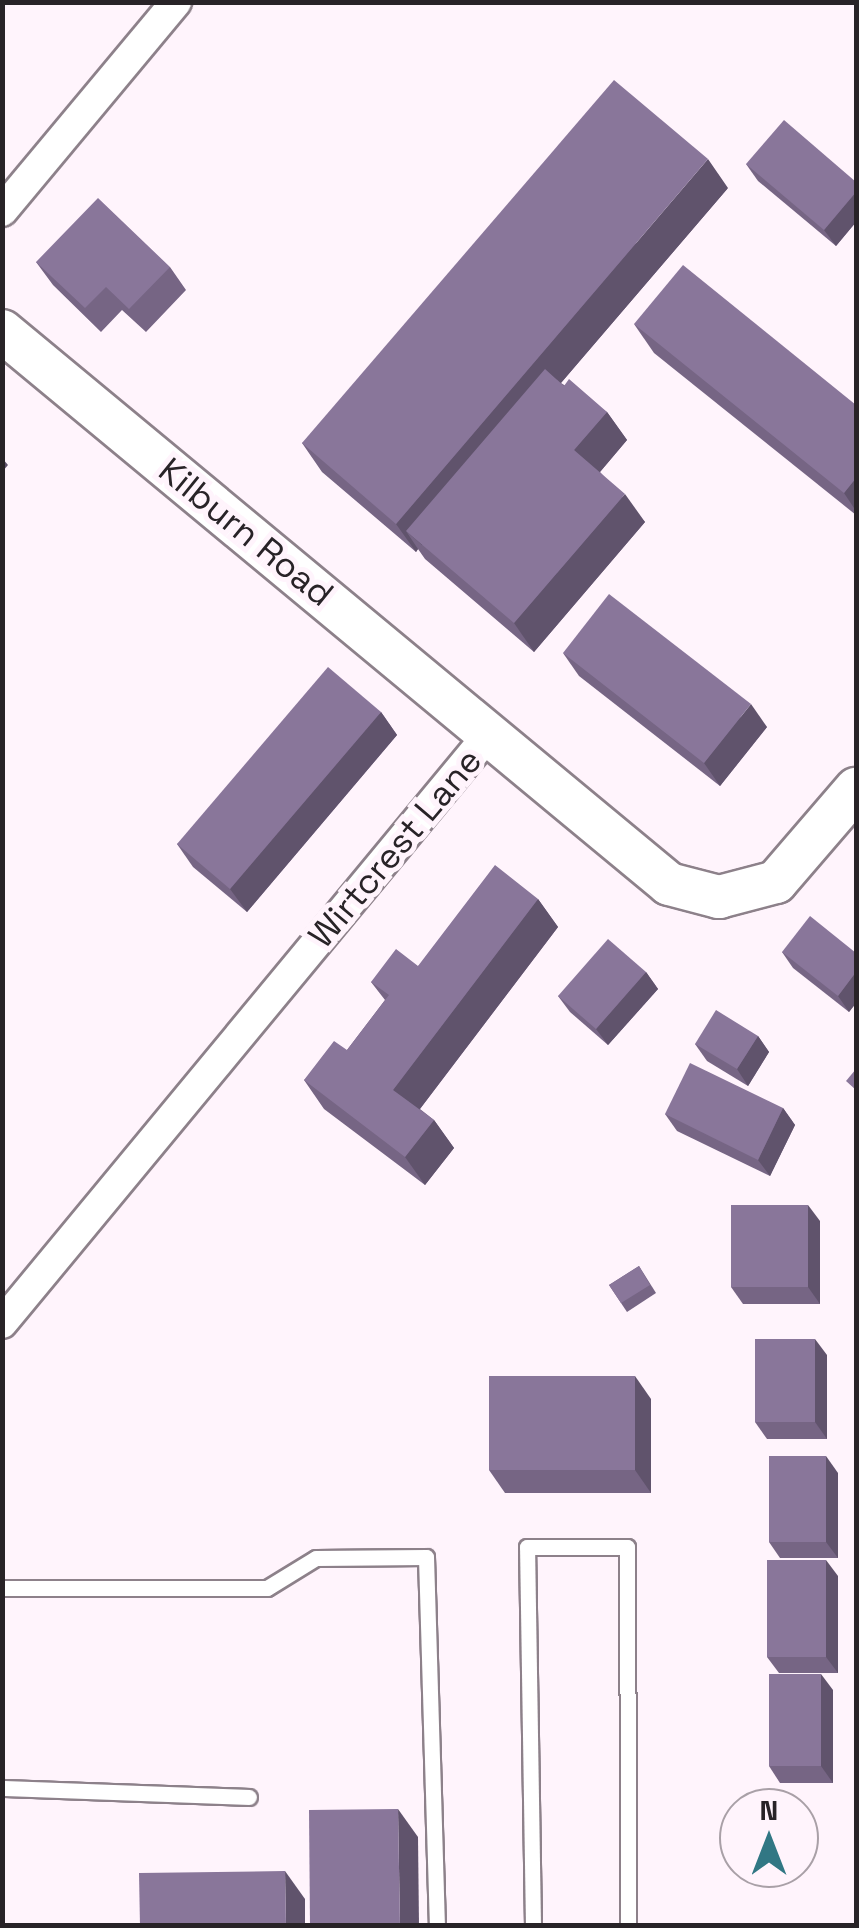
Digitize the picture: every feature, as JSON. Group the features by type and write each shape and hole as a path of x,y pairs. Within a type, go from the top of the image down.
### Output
{"street":[{"path":"2,211 176,2"},
{"name":"Kilburn Road","path":"2,331 490,733"},
{"name":"Wirtcrest Lane","path":"2,1323 490,733 669,884 719,898 776,882 856,789"}],"lane":[{"path":"532,1926 527,1547 627,1547 628,1926"},
{"path":"2,1588 267,1588 316,1558 426,1557 437,1926"},
{"path":"2,1788 250,1798"}],"building":[{"path":"614,80 708,159 396,524 302,443"},
{"path":"784,120 856,182 856,192 824,230 746,164"},
{"path":"98,198 170,267 129,309 106,287 85,308 36,262"},
{"path":"683,265 856,405 856,478 844,493 634,324"},
{"path":"545,369 564,386 569,379 607,412 574,450 625,494 514,623 406,531"},
{"path":"609,594 751,704 704,763 563,653"},
{"path":"328,667 381,712 230,889 177,844"},
{"path":"495,865 538,899 393,1090 434,1120 405,1157 304,1080 334,1041 347,1050 389,995 371,982 396,949 418,966"},
{"path":"810,916 856,953 856,972 838,996 782,952"},
{"path":"608,939 646,972 596,1029 558,996"},
{"path":"716,1010 758,1036 737,1069 695,1044"},
{"path":"690,1063 783,1108 758,1160 665,1114"},
{"path":"856,1069 856,1090 846,1081"},
{"path":"731,1205 808,1205 808,1287 731,1287"},
{"path":"639,1266 650,1285 621,1303 609,1285"},
{"path":"755,1339 815,1339 815,1422 755,1422"},
{"path":"489,1376 635,1376 635,1470 489,1470"},
{"path":"769,1456 826,1456 826,1542 769,1542"},
{"path":"767,1560 826,1560 826,1657 767,1657"},
{"path":"769,1674 821,1674 821,1766 769,1766"},
{"path":"398,1809 400,1926 310,1926 309,1810"},
{"path":"285,1871 286,1926 140,1926 139,1873"}]}
